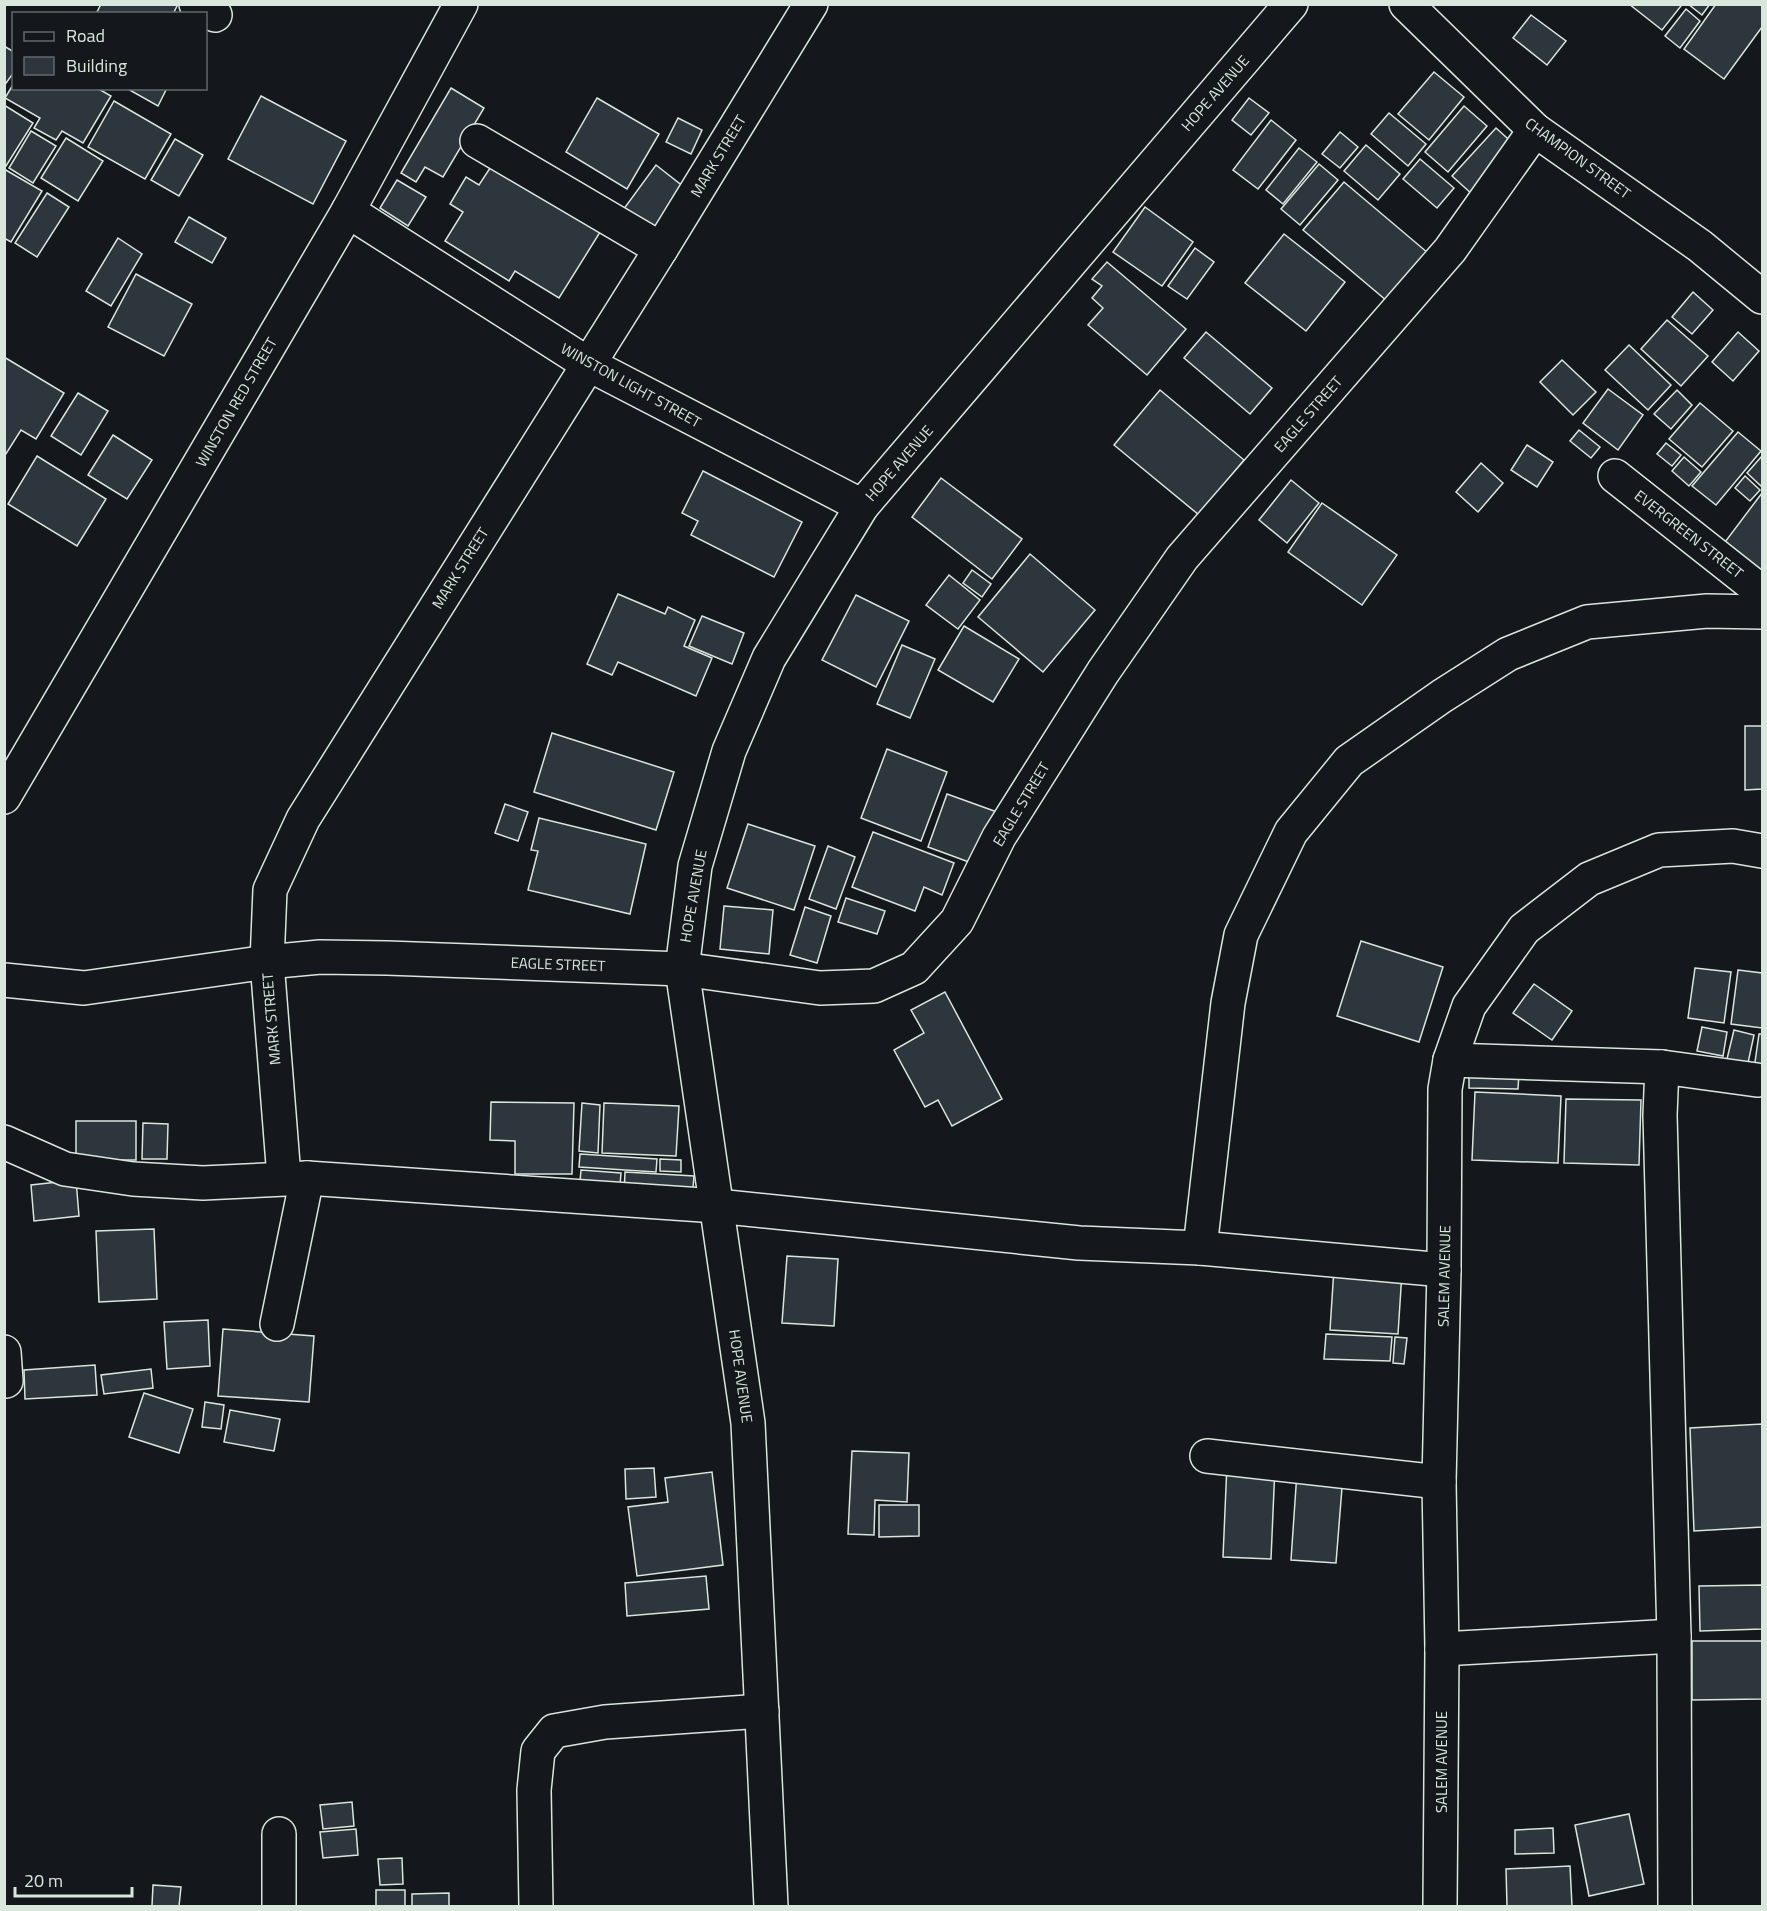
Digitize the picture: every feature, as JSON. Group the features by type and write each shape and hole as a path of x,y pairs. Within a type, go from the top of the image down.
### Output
{"street":[{"name":"WINSTON RED STREET","path":"4,797 348,211 461,4"},
{"name":"MARK STREET","path":"278,1324 296,1178 267,962 270,890 303,819 661,249 811,4"},
{"name":"HOPE AVENUE","path":"771,1906 748,1423 682,969 695,866 729,751 769,658 862,507 1291,4"},
{"name":"CHAMPION STREET","path":"1406,4 1535,130 1700,246 1762,297"},
{"name":"EAGLE STREET","path":"4,980 84,988 267,962 320,957 682,969 820,988 873,986 914,968 957,921 999,837 1103,672 1182,558 1450,250 1535,130"},
{"path":"477,141 661,249"},
{"name":"WINSTON LIGHT STREET","path":"348,211 588,364 862,507"},
{"name":"EVERGREEN STREET","path":"1615,476 1762,592"},
{"path":"1200,1248 1228,1003 1241,935 1291,831 1349,762 1442,696 1508,654 1587,622 1707,611 1762,612"},
{"name":"SALEM AVENUE","path":"1440,1906 1442,1649 1439,1482 1445,1089 1450,1060 1469,1006 1524,929 1589,879 1659,850 1733,846 1762,851"},
{"path":"1450,1060 1662,1067 1757,1080"},
{"path":"1662,1067 1660,1116 1674,1636 1675,1906"},
{"path":"4,1142 65,1169 133,1179 203,1183 296,1178 717,1206 1079,1243 1200,1248 1444,1270"},
{"path":"1207,1456 1439,1482"},
{"path":"1442,1649 1674,1636"},
{"path":"536,1906 534,1790 538,1751 554,1731 605,1722 762,1711"},
{"path":"279,1834 279,1906"}],"building":[{"path":"101,4 178,4 174,12 97,12"},
{"path":"1629,4 1680,4 1681,6 1662,30"},
{"path":"1688,4 1710,4 1702,15"},
{"path":"1716,4 1762,4 1762,27 1724,79 1684,49"},
{"path":"1686,9 1700,21 1680,48 1665,36"},
{"path":"1531,15 1566,41 1547,65 1513,38"},
{"path":"4,46 12,51 12,75 4,86"},
{"path":"1434,72 1464,97 1429,140 1398,114"},
{"path":"12,86 12,90 100,90 111,96 83,143 62,131 56,140 34,128 40,118 5,98"},
{"path":"451,88 484,108 443,177 425,167 416,182 401,173"},
{"path":"130,90 166,90 158,106"},
{"path":"261,96 346,141 313,204 228,159"},
{"path":"597,98 659,134 627,189 566,152"},
{"path":"1249,98 1269,113 1251,135 1232,120"},
{"path":"114,101 171,134 145,179 88,147"},
{"path":"4,105 33,123 6,166 4,165"},
{"path":"1464,106 1487,126 1448,172 1425,152"},
{"path":"1389,113 1426,144 1408,166 1371,134"},
{"path":"678,118 702,130 691,154 666,142"},
{"path":"1271,120 1296,140 1258,189 1233,170"},
{"path":"1496,128 1517,147 1473,195 1452,176"},
{"path":"31,131 56,146 33,183 9,168"},
{"path":"1340,132 1358,147 1340,168 1322,154"},
{"path":"66,138 103,161 78,201 41,178"},
{"path":"175,139 203,155 179,196 151,180"},
{"path":"1366,145 1400,174 1378,200 1344,171"},
{"path":"1299,148 1317,162 1283,204 1266,190"},
{"path":"1420,159 1454,188 1437,208 1403,179"},
{"path":"494,162 602,229 559,298 515,271 509,281 445,241 463,212 450,204 466,177 479,185"},
{"path":"1319,164 1338,180 1300,225 1281,209"},
{"path":"656,165 689,191 656,235 623,210"},
{"path":"4,169 42,191 11,242 4,238"},
{"path":"397,180 426,197 408,226 380,208"},
{"path":"1344,182 1428,253 1387,301 1303,230"},
{"path":"47,193 69,207 37,257 15,243"},
{"path":"1145,207 1193,242 1162,286 1113,252"},
{"path":"189,217 226,238 212,263 175,242"},
{"path":"1284,234 1345,282 1306,331 1245,283"},
{"path":"118,238 142,254 111,306 86,291"},
{"path":"1195,248 1214,262 1187,299 1168,286"},
{"path":"1107,262 1186,329 1147,375 1088,325 1103,308 1092,298 1102,286 1092,279"},
{"path":"136,274 192,304 164,356 108,327"},
{"path":"1693,292 1713,310 1692,334 1672,317"},
{"path":"1667,320 1708,356 1681,386 1641,349"},
{"path":"1206,332 1272,388 1250,414 1184,358"},
{"path":"1738,332 1759,351 1733,381 1712,362"},
{"path":"1629,345 1671,385 1648,410 1605,370"},
{"path":"4,357 64,393 36,439 21,430 4,457"},
{"path":"1562,360 1596,392 1573,415 1540,382"},
{"path":"1608,389 1643,415 1618,450 1583,423"},
{"path":"1160,390 1244,460 1199,515 1114,445"},
{"path":"1677,390 1692,405 1671,429 1654,414"},
{"path":"78,393 108,411 81,455 51,436"},
{"path":"1700,403 1733,431 1702,467 1669,439"},
{"path":"1579,430 1600,447 1591,458 1570,441"},
{"path":"1738,432 1761,451 1716,505 1692,486"},
{"path":"113,435 152,460 127,499 88,475"},
{"path":"1666,443 1681,455 1672,466 1657,454"},
{"path":"1527,445 1553,462 1537,487 1511,470"},
{"path":"37,456 106,499 77,546 8,504"},
{"path":"1762,456 1762,484 1761,486 1747,473"},
{"path":"1684,457 1701,472 1689,486 1672,471"},
{"path":"1481,463 1503,483 1478,512 1456,492"},
{"path":"703,471 802,522 774,577 691,535 698,521 682,513"},
{"path":"1745,476 1760,490 1750,501 1735,488"},
{"path":"941,478 1022,539 992,579 912,517"},
{"path":"1291,480 1319,503 1287,543 1259,520"},
{"path":"1762,493 1762,571 1725,542"},
{"path":"1322,503 1397,555 1362,605 1288,552"},
{"path":"1030,554 1095,610 1043,672 978,617"},
{"path":"972,570 991,584 982,597 963,583"},
{"path":"949,575 980,600 958,629 926,605"},
{"path":"618,594 665,614 668,607 695,620 684,646 712,658 696,696 618,662 612,675 587,664"},
{"path":"856,595 909,621 876,687 822,660"},
{"path":"702,616 744,633 732,664 689,646"},
{"path":"964,626 1019,659 993,702 938,670"},
{"path":"902,645 935,659 910,718 877,704"},
{"path":"1745,726 1762,726 1762,789 1745,790"},
{"path":"552,733 674,772 656,830 534,792"},
{"path":"887,749 947,772 921,841 861,818"},
{"path":"947,794 997,812 977,865 928,847"},
{"path":"505,804 528,812 518,841 495,833"},
{"path":"539,818 646,844 630,914 528,890 538,851 531,850"},
{"path":"748,824 815,846 794,910 727,888"},
{"path":"873,832 954,863 942,895 924,887 915,911 852,887"},
{"path":"828,846 855,857 836,909 809,899"},
{"path":"846,898 885,911 877,934 838,922"},
{"path":"724,906 773,910 769,954 720,949"},
{"path":"805,907 831,916 817,963 790,955"},
{"path":"1361,941 1443,967 1419,1042 1337,1016"},
{"path":"1695,968 1731,972 1724,1023 1688,1018"},
{"path":"1738,970 1762,973 1762,1028 1731,1024"},
{"path":"1534,984 1572,1011 1552,1040 1513,1013"},
{"path":"945,992 1002,1099 952,1126 938,1100 925,1107 894,1050 924,1033 911,1010"},
{"path":"1702,1027 1727,1032 1723,1056 1697,1051"},
{"path":"1734,1030 1754,1035 1748,1063 1727,1059"},
{"path":"1759,1034 1762,1034 1762,1070 1754,1069"},
{"path":"1469,1071 1519,1073 1518,1089 1469,1088"},
{"path":"1475,1092 1561,1096 1558,1163 1472,1160"},
{"path":"1566,1099 1641,1100 1639,1165 1564,1163"},
{"path":"491,1102 574,1103 572,1174 515,1174 515,1141 490,1140"},
{"path":"582,1103 600,1105 598,1153 579,1151"},
{"path":"604,1103 679,1106 676,1156 602,1153"},
{"path":"76,1121 136,1121 136,1160 76,1160"},
{"path":"143,1123 168,1124 167,1159 142,1159"},
{"path":"580,1154 657,1159 656,1172 579,1167"},
{"path":"660,1159 681,1160 681,1172 660,1171"},
{"path":"581,1170 621,1173 619,1197 579,1193"},
{"path":"625,1172 694,1176 692,1199 624,1195"},
{"path":"76,1180 79,1216 34,1221 31,1185"},
{"path":"154,1229 157,1299 99,1302 96,1231"},
{"path":"787,1256 838,1259 834,1326 782,1323"},
{"path":"1334,1268 1402,1272 1398,1334 1330,1330"},
{"path":"208,1320 210,1366 167,1369 164,1322"},
{"path":"223,1329 314,1336 309,1402 218,1396"},
{"path":"1326,1334 1392,1337 1390,1361 1324,1359"},
{"path":"1395,1337 1407,1338 1404,1364 1393,1363"},
{"path":"95,1365 97,1395 25,1399 24,1370"},
{"path":"151,1369 153,1388 104,1394 101,1375"},
{"path":"144,1393 193,1409 179,1453 129,1437"},
{"path":"205,1402 224,1405 221,1429 202,1427"},
{"path":"230,1410 280,1419 274,1451 224,1442"},
{"path":"1762,1424 1762,1527 1694,1531 1690,1428"},
{"path":"852,1451 909,1453 907,1502 875,1500 874,1535 848,1534"},
{"path":"1227,1464 1275,1466 1271,1559 1223,1557"},
{"path":"654,1468 656,1497 626,1499 625,1469"},
{"path":"712,1472 723,1565 637,1576 628,1507 668,1502 665,1478"},
{"path":"1297,1472 1343,1475 1336,1563 1291,1560"},
{"path":"879,1505 919,1505 919,1536 879,1537"},
{"path":"706,1576 709,1609 627,1616 625,1583"},
{"path":"1762,1585 1762,1629 1700,1631 1699,1586"},
{"path":"1692,1641 1762,1641 1762,1699 1692,1700"},
{"path":"352,1802 354,1826 323,1829 320,1805"},
{"path":"1629,1814 1644,1884 1589,1896 1575,1825"},
{"path":"1553,1828 1554,1853 1515,1854 1515,1830"},
{"path":"356,1829 358,1855 323,1858 320,1832"},
{"path":"402,1858 403,1884 380,1885 378,1859"},
{"path":"1570,1866 1572,1906 1507,1906 1506,1869"},
{"path":"153,1885 181,1887 179,1906 152,1906"},
{"path":"376,1890 405,1890 405,1906 376,1906"},
{"path":"449,1893 449,1906 412,1906 412,1894"}]}
